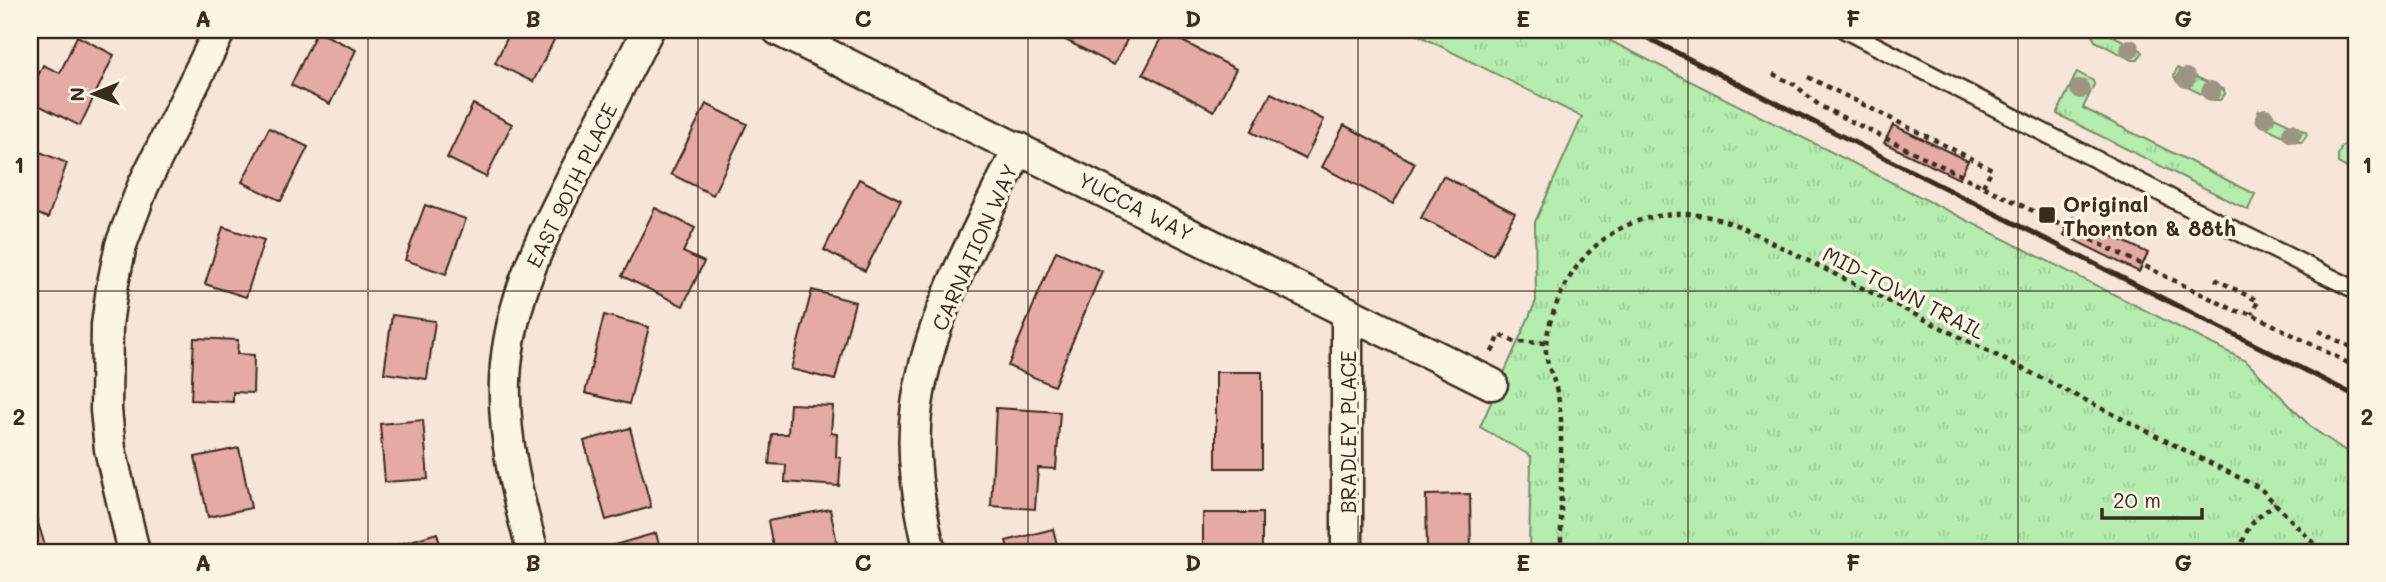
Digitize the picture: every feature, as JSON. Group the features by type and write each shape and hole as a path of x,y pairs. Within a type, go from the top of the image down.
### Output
{"street":[{"path":"134,552 110,449 106,410 107,325 112,288 121,245 144,186 220,30"},
{"name":"EAST 90TH PLACE","path":"533,552 507,438 505,381 510,335 524,286 546,228 648,30"},
{"name":"YUCCA WAY","path":"778,30 1492,384"},
{"name":"CARNATION WAY","path":"930,552 920,512 915,461 916,407 927,357 956,277 1019,148"},
{"name":"BRADLEY PLACE","path":"1346,552 1347,312"}],"lane":[{"path":"1845,30 2190,208 2356,290"}],"path":[{"path":"1773,74 1795,85 1820,106 2236,312 2252,314 2356,367"},
{"path":"1808,77 1992,169 1983,186"},
{"name":"MID-TOWN TRAIL","path":"1547,343 1556,304 1571,274 1585,256 1605,238 1632,223 1665,215 1682,213 1713,217 1741,228 2260,488 2322,552"},
{"path":"2215,279 2258,301 2252,314"},
{"path":"2319,331 2356,350"},
{"path":"1497,341 1500,335 1515,342 1547,343 1547,359 1560,402 1562,552"},
{"path":"2241,552 2245,533 2256,519 2276,503"}],"green space":[{"path":"1408,30 1589,30 2246,361 2312,428 2356,458 2356,552 1529,552 1531,456 1480,427 1536,301 1535,222 1582,117"},
{"path":"2094,30 2102,30 2141,50 2138,60 2132,60 2095,41 2092,35"},
{"path":"2177,68 2224,90 2225,94 2220,100 2214,100 2177,82 2174,76"},
{"path":"2077,72 2093,81 2094,85 2083,108 2255,194 2248,210 2057,114"},
{"path":"2259,110 2306,132 2307,135 2302,142 2296,142 2259,124 2256,117"},
{"path":"2342,146 2356,149 2356,171 2338,163"}],"building":[{"path":"511,30 559,30 533,82 495,63"},
{"path":"1046,30 1132,30 1114,65"},
{"path":"317,31 356,50 330,104 291,85"},
{"path":"1165,32 1236,69 1214,111 1143,74"},
{"path":"77,36 114,55 80,126 30,101 30,93 43,65 60,73"},
{"path":"1271,93 1324,120 1305,159 1251,132"},
{"path":"473,104 512,124 486,177 447,158"},
{"path":"706,104 747,124 713,195 671,174"},
{"path":"1344,125 1415,163 1393,204 1322,167"},
{"path":"1893,125 1968,161 1959,179 1884,143"},
{"path":"269,128 308,147 281,201 242,182"},
{"path":"30,148 67,163 48,218 30,211"},
{"path":"1443,176 1515,213 1493,255 1421,218"},
{"path":"859,179 901,200 865,271 824,250"},
{"path":"425,205 466,219 446,274 405,260"},
{"path":"655,208 695,228 683,252 704,262 683,306 622,276"},
{"path":"2073,217 2148,253 2139,272 2064,235"},
{"path":"223,227 264,240 246,297 205,284"},
{"path":"1056,251 1102,271 1054,386 1008,366"},
{"path":"812,290 855,302 835,380 791,369"},
{"path":"392,315 435,321 427,379 384,373"},
{"path":"604,315 649,327 629,404 585,393"},
{"path":"194,338 238,340 237,354 254,355 253,393 233,392 233,402 191,400"},
{"path":"1216,372 1262,372 1262,468 1216,468"},
{"path":"790,404 833,406 831,433 837,434 836,457 841,458 839,486 785,482 786,465 769,464 772,434 788,434"},
{"path":"996,408 1060,412 1056,469 1038,468 1035,509 991,506"},
{"path":"423,420 428,479 385,482 380,424"},
{"path":"630,428 651,507 606,520 584,441"},
{"path":"239,448 251,508 208,517 195,457"},
{"path":"1470,494 1471,552 1427,552 1426,495"},
{"path":"30,497 47,552 30,552"},
{"path":"830,509 839,552 774,552 768,521"},
{"path":"1203,513 1262,513 1262,552 1203,552"},
{"path":"1053,529 1059,552 1009,552 1006,541"},
{"path":"437,533 442,552 396,552 394,546"},
{"path":"656,533 661,552 612,552 611,546"}],"railway":[{"path":"1632,30 2356,396"}],"place":[{"name":"Original Thornton & 88th","path":"2047,215"}]}
